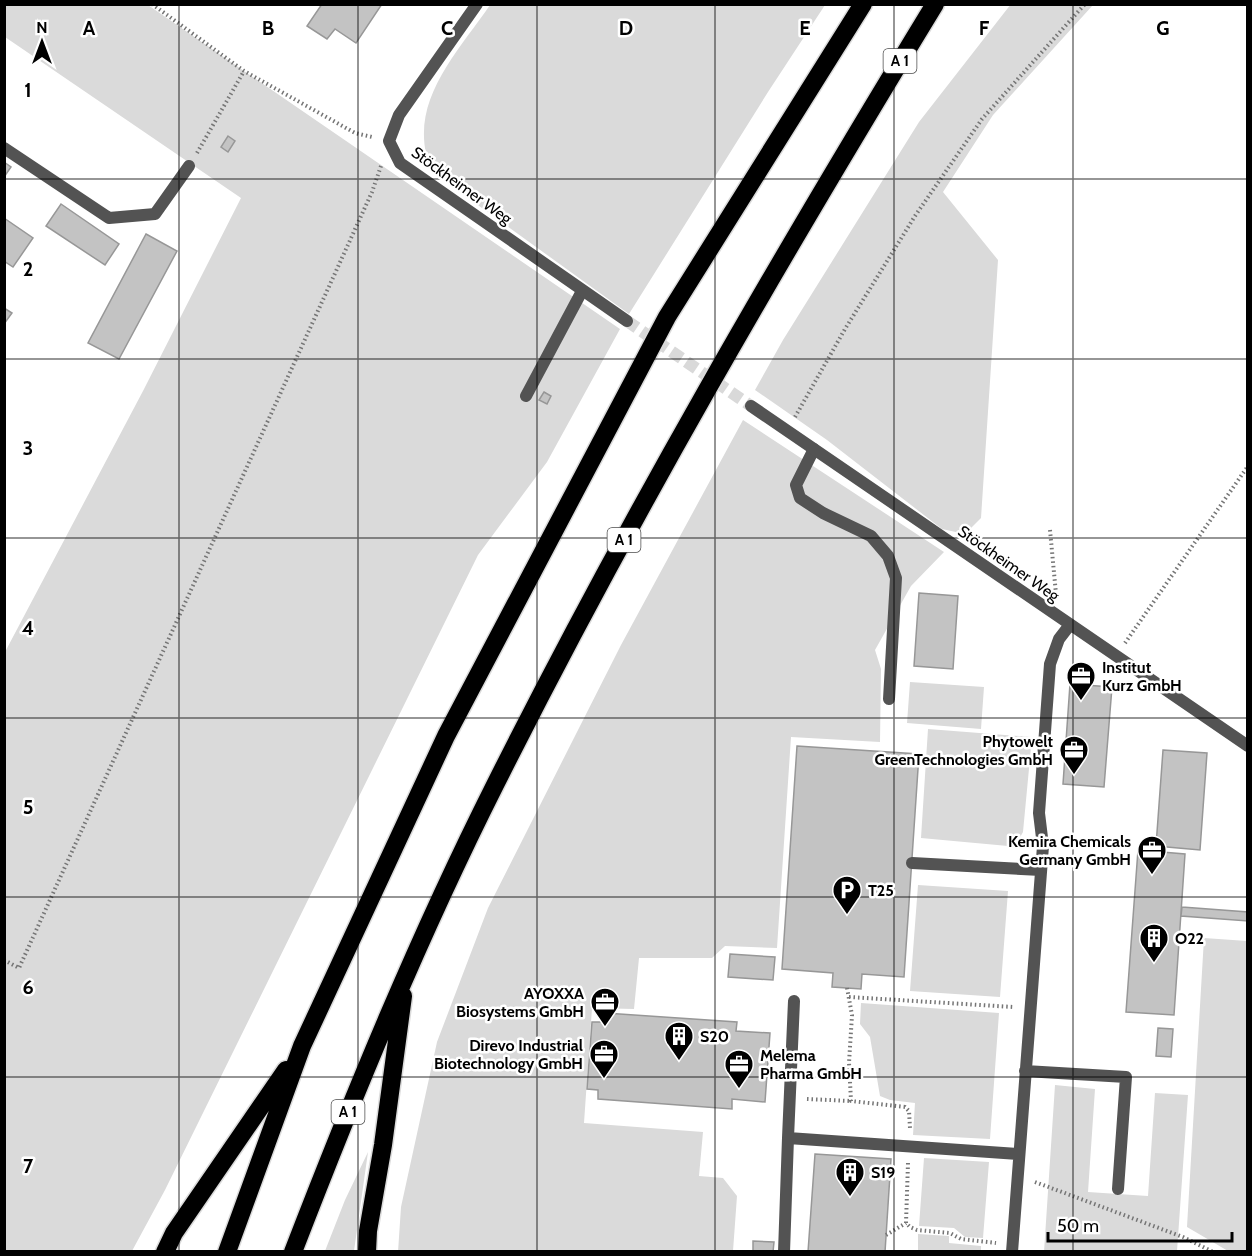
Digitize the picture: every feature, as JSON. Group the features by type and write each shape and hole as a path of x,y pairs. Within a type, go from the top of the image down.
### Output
{"highway":[{"path":"227,1251 302,1046 446,736 667,317 863,4"},
{"name":"A 1","path":"293,1251 406,974 494,787 596,591 721,363 935,4"},
{"path":"367,1251 406,974"},
{"path":"165,1251 174,1233 302,1046"}],"street":[{"path":"389,141 399,116 473,7"},
{"name":"Stöckheimer Weg","path":"389,141 400,164 627,321"},
{"path":"4,148 109,218 155,213 189,166"},
{"path":"526,396 582,291"},
{"name":"Stöckheimer Weg","path":"751,406 1248,746"},
{"path":"814,449 796,485 800,498 823,513 871,537 888,556 896,578 889,699"},
{"path":"1012,1251 1043,846 1039,813 1050,664 1064,622"},
{"path":"912,863 1041,870"},
{"path":"784,1251 794,1001"},
{"path":"1025,1071 1126,1077 1118,1189"},
{"path":"788,1138 1019,1154"}],"path":[{"path":"4,960 19,968 372,192 389,141 355,134 244,71 152,4"},
{"path":"797,414 845,329 915,216 982,119 1085,4"},
{"path":"189,166 244,71"},
{"path":"1116,656 1248,466"},
{"path":"1050,530 1064,622"},
{"path":"849,997 1030,1008"},
{"path":"790,1098 851,1101"},
{"path":"1017,1178 1043,1185 1183,1237 1213,1251"},
{"path":"886,1235 906,1223"}],"shaded area":[{"path":"1011,4 1093,5 993,115 943,192 998,260 981,518 965,534 942,529 827,440 755,390 783,340 919,122"},
{"path":"5,5 148,5 620,329 547,462 478,555 165,1190 132,1251 5,1252 5,652 143,391 241,198 5,37"},
{"path":"490,5 825,5 629,314 432,172 425,148 424,125 429,104 437,83 449,63"},
{"path":"743,420 944,552 911,586 875,650 881,669 880,742 791,737 777,948 725,946 712,958 639,958 634,1009 592,1008 584,1123 703,1132 699,1176 723,1178 737,1196 733,1251 398,1252 401,1207 437,1042 488,908 621,645"},
{"path":"910,682 984,687 981,729 907,723"},
{"path":"928,729 1032,737 1023,832 1018,841 1008,846 921,838"},
{"path":"918,885 1008,891 1000,997 910,991"},
{"path":"1204,938 1247,941 1247,1251 1228,1251 1187,1227"},
{"path":"861,1003 999,1013 990,1139 913,1135 915,1103 890,1100 880,1096 870,1037 860,1024"},
{"path":"1055,1085 1095,1089 1088,1192 1148,1196 1155,1093 1188,1095 1177,1251 1044,1252"},
{"path":"368,1152 354,1251 325,1251 345,1200"},
{"path":"924,1158 989,1162 983,1238 965,1237 954,1228 919,1226"},
{"path":"918,1234 949,1236 949,1243 981,1246 981,1251 892,1251 918,1250"}],"building":[{"path":"322,4 382,4 356,43 335,29 327,39 307,26"},
{"path":"228,136 235,141 228,152 221,147"},
{"path":"4,162 11,167 4,177"},
{"path":"61,204 119,244 105,265 46,226"},
{"path":"4,218 33,238 13,267 4,261"},
{"path":"146,234 177,251 119,359 88,343"},
{"path":"4,308 12,313 4,324"},
{"path":"544,392 551,396 547,404 539,400"},
{"path":"919,593 958,596 953,669 914,666"},
{"path":"1070,684 1112,687 1104,787 1063,784"},
{"name":"T25","path":"797,746 919,754 904,977 862,974 861,989 832,987 833,973 782,969"},
{"path":"1163,750 1207,753 1200,850 1156,846"},
{"name":"O22","path":"1138,850 1185,854 1174,1015 1126,1012"},
{"path":"1182,907 1248,912 1248,921 1181,916"},
{"path":"730,954 775,957 773,980 728,977"},
{"name":"S20","path":"605,1013 737,1022 736,1031 770,1033 765,1102 732,1099 732,1109 598,1099 598,1090 587,1089 592,1022 604,1022"},
{"path":"1158,1028 1173,1029 1171,1057 1156,1056"},
{"name":"S19","path":"815,1154 891,1159 885,1252 808,1252"},
{"path":"753,1241 774,1242 773,1252 753,1252"}],"tunnel":[{"path":"627,321 751,406"}],"place":[{"name":"Institut Kurz GmbH","path":"1081,702"},
{"name":"Phytowelt GreenTechnologies GmbH","path":"1074,776"},
{"name":"Kemira Chemicals Germany GmbH","path":"1152,876"},
{"name":"T25","path":"847,916"},
{"name":"O22","path":"1154,964"},
{"name":"AYOXXA Biosystems GmbH","path":"605,1028"},
{"name":"S20","path":"679,1062"},
{"name":"Direvo Industrial Biotechnology GmbH","path":"604,1080"},
{"name":"Melema Pharma GmbH","path":"739,1090"},
{"name":"S19","path":"850,1198"}]}
